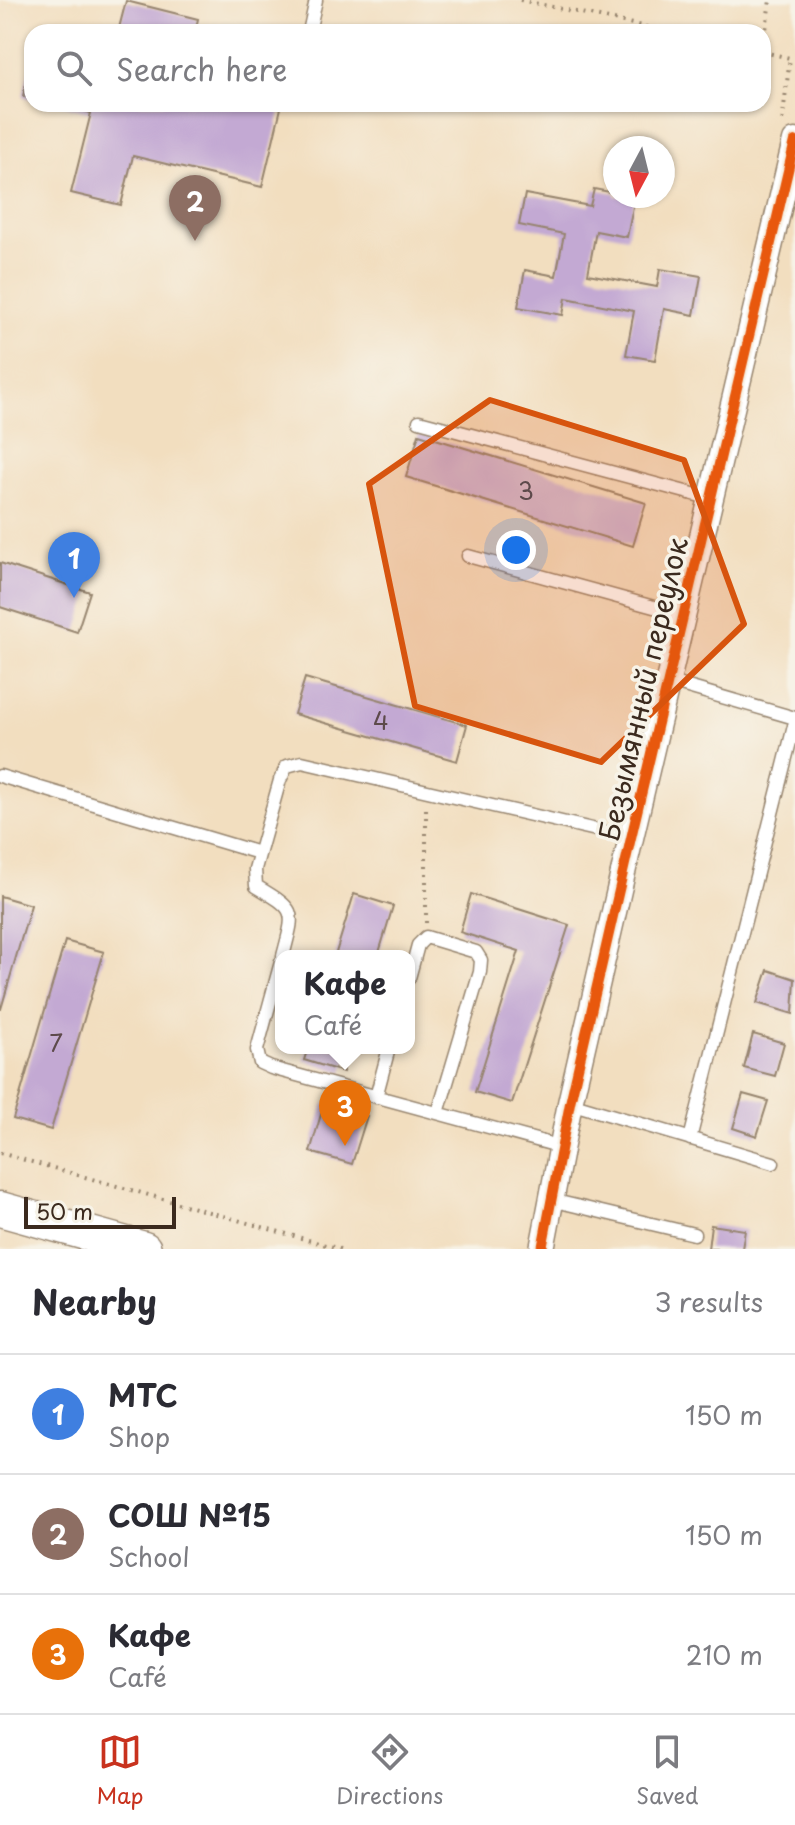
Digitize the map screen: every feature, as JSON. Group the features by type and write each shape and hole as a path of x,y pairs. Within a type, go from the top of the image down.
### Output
{"main road":[{"path":"0,1209 144,1249"}],"street":[{"name":"Безымянный переулок","path":"542,1249 570,1103 795,141"}],"lane":[{"path":"311,24 316,0"},
{"path":"419,421 712,499"},
{"path":"468,556 683,615"},
{"path":"667,681 795,720 690,1139"},
{"path":"284,950 291,914 286,905 256,886 255,869 280,780 287,766 302,762 631,838"},
{"path":"0,776 259,853"},
{"path":"415,956 418,945 426,937 476,952 481,960 438,1113"},
{"path":"275,984 257,1050 260,1063 562,1147"},
{"path":"376,1097 387,1054"},
{"path":"570,1103 773,1163"},
{"path":"551,1200 694,1234"}],"path":[{"path":"520,0 632,24"},
{"path":"767,24 770,0"},
{"path":"771,54 790,58"},
{"path":"426,790 426,937"},
{"path":"0,1153 340,1249"}],"highlighted area":[{"path":"490,400 684,460 744,624 601,762 415,706 369,484"}],"building":[{"path":"126,1 198,19 197,24 120,24"},
{"path":"87,112 280,112 262,187 133,156 121,205 71,193 91,113"},
{"path":"594,189 603,191 603,208 633,208 627,237 596,231 588,274 657,287 660,269 701,276 694,315 664,309 655,360 626,355 634,311 566,298 563,315 518,307 525,270 556,276 564,234 519,225 525,194 590,206"},
{"path":"419,434 646,503 633,546 406,477"},
{"path":"0,563 90,592 77,632 0,607"},
{"path":"305,678 467,725 457,761 294,714"},
{"path":"354,894 393,906 380,950 337,950"},
{"path":"471,894 569,925 512,1103 475,1092 519,951 460,932"},
{"path":"0,896 31,905 1,1009 0,1009"},
{"path":"65,941 104,952 51,1130 13,1119"},
{"path":"768,970 795,979 793,1014 757,1003"},
{"path":"753,1034 784,1043 775,1076 744,1068"},
{"path":"306,1054 348,1054 343,1072 304,1060"},
{"path":"743,1094 768,1101 757,1136 733,1128"},
{"path":"324,1104 367,1116 352,1164 310,1152"},
{"path":"711,1225 745,1230 742,1249 708,1249"}],"cycle path":[{"path":"542,1249 570,1103 795,141"}],"place":[{"name":"СОШ №15","path":"195,241"},
{"name":"МТС","path":"74,598"},
{"name":"Кафе","path":"345,1146"}]}
